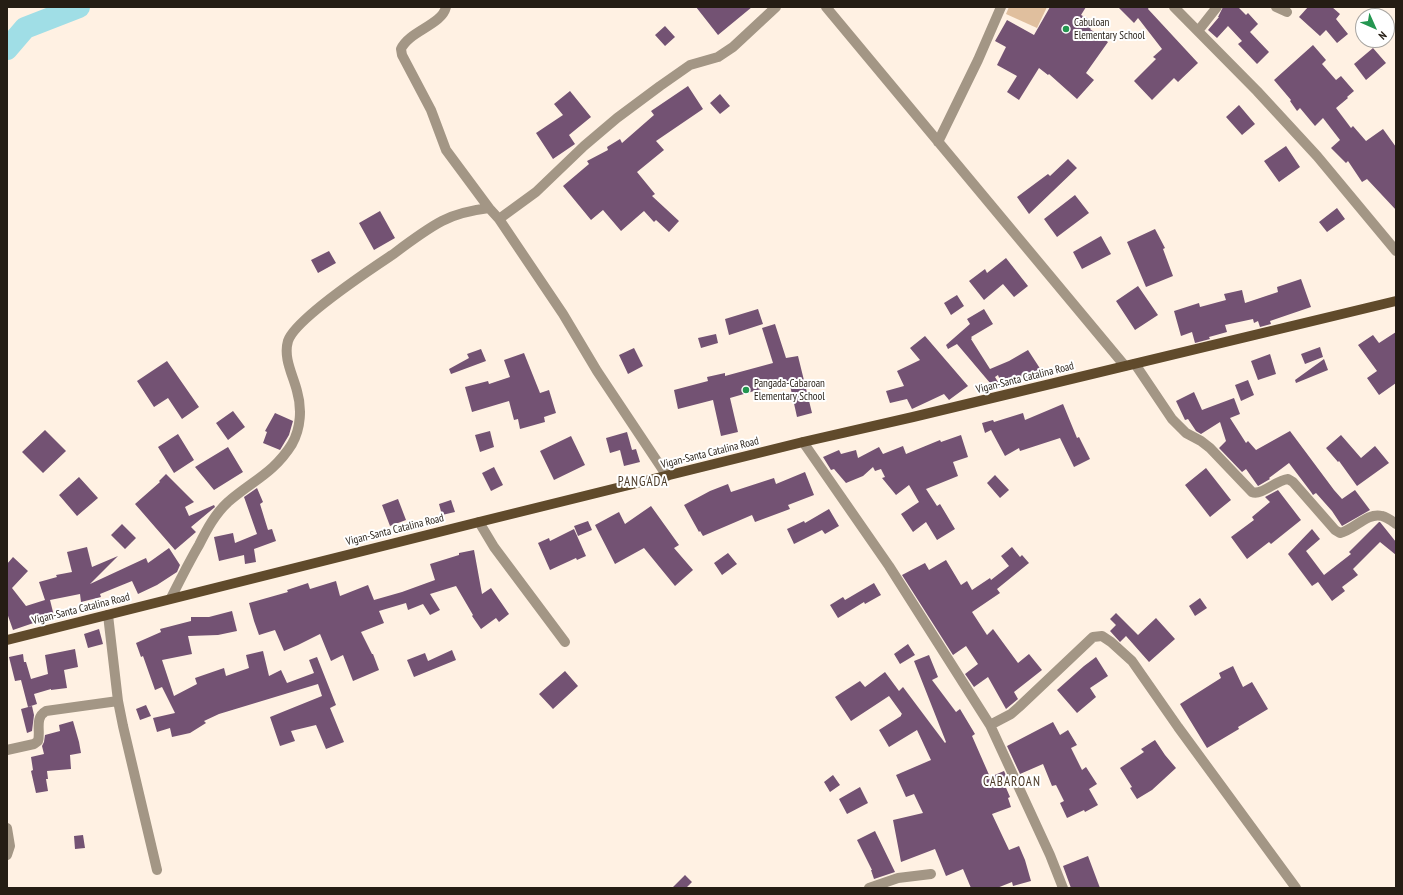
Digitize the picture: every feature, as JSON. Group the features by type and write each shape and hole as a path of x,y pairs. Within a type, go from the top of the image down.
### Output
{"main road":[{"name":"Vigan-Santa Catalina Road","path":"7,640 803,442 1396,301"}],"street":[{"path":"446,7 440,17 409,39 402,46 401,52 431,110 446,150 489,208 499,219 563,314 597,372 667,476"},
{"path":"499,219 536,192 584,146 617,118 690,65 726,52 734,47 776,7"},
{"path":"826,7 938,142 1130,365 1172,419 1186,433 1210,448 1252,492 1259,492 1279,481 1288,479 1293,482 1335,530 1340,533 1346,532 1374,515 1382,516 1396,524"},
{"path":"938,142 978,60 1001,7"},
{"path":"1174,7 1252,86 1317,156 1396,251"},
{"path":"1198,31 1217,7"},
{"path":"1276,7 1287,12"},
{"path":"171,598 186,567 217,514 228,503 273,468 284,456 293,442 300,424 300,405 298,391 289,367 287,351 288,340 297,327 339,292 436,224 471,210 489,208"},
{"path":"803,442 889,566 990,725 1050,856 1063,888"},
{"path":"479,522 494,547 565,642"},
{"path":"108,615 118,701 156,870"},
{"path":"990,725 1010,714 1019,707 1093,637 1102,636 1132,661 1294,887"},
{"path":"7,750 38,742 38,719 46,711 118,701"},
{"path":"7,828 10,846 7,855"},
{"path":"869,888 898,878 931,874"}],"shaded area":[{"path":"1009,7 1047,7 1037,28 1006,14"}],"building":[{"path":"696,7 752,7 718,35"},
{"path":"1050,7 1086,7 1081,15 1095,22 1090,29 1108,42 1086,73 1094,80 1077,99 1049,74 1048,75 1039,68 1019,100 1007,92 1017,76 997,65 1006,47 995,41 1007,20 1034,35"},
{"path":"1118,7 1149,7 1148,9 1198,63 1178,82 1174,78 1152,100 1134,81 1156,59 1153,57 1162,49 1138,18 1134,23"},
{"path":"1223,7 1238,7 1246,15 1248,13 1258,24 1250,32 1269,52 1257,64 1238,44 1242,41 1228,26 1217,38 1208,30 1219,17"},
{"path":"1308,7 1332,7 1340,14 1336,19 1348,34 1337,43 1326,30 1320,36 1299,17"},
{"path":"665,26 675,37 665,46 655,35"},
{"path":"1313,45 1326,60 1322,64 1336,80 1341,76 1354,91 1336,108 1351,128 1353,126 1366,141 1383,129 1396,147 1396,210 1367,179 1362,182 1348,161 1346,163 1331,148 1340,140 1323,118 1315,126 1300,108 1297,111 1290,101 1291,100 1274,80"},
{"path":"1373,48 1386,63 1366,80 1354,64"},
{"path":"688,86 703,109 656,141 664,150 637,172 655,194 652,196 679,221 669,232 656,220 654,222 644,211 621,231 603,210 591,220 563,186 589,164 587,161 608,150 607,147 620,139 622,143 654,115 651,111"},
{"path":"570,91 591,117 569,135 575,144 553,159 536,133 563,115 554,104"},
{"path":"720,94 730,106 720,114 710,103"},
{"path":"1239,105 1255,124 1242,135 1226,117"},
{"path":"1286,146 1300,167 1279,182 1264,161"},
{"path":"1068,159 1077,168 1029,214 1017,197 1048,174 1050,176"},
{"path":"1075,195 1089,213 1057,237 1044,219"},
{"path":"1337,208 1345,219 1327,232 1319,222"},
{"path":"380,211 395,238 374,250 359,223"},
{"path":"1155,229 1165,248 1163,249 1173,276 1146,287 1127,242"},
{"path":"1101,236 1111,254 1082,269 1073,252"},
{"path":"329,251 336,263 318,273 311,260"},
{"path":"1006,258 1028,286 1014,297 1003,284 984,300 969,281 985,269 987,273"},
{"path":"1301,279 1311,307 1270,321 1271,324 1260,327 1258,321 1254,323 1253,319 1225,325 1227,332 1195,343 1192,332 1181,336 1174,311 1199,303 1200,307 1226,300 1224,294 1242,290 1245,303 1278,292 1277,287"},
{"path":"1138,286 1158,315 1135,330 1116,301"},
{"path":"957,295 964,306 951,315 944,303"},
{"path":"758,309 763,324 729,335 725,319"},
{"path":"984,309 993,324 971,337 971,339 990,369 1009,361 1028,350 1041,370 1030,377 1003,388 998,375 995,377 1001,387 996,390 957,344 948,349 946,345 970,324 967,319"},
{"path":"775,324 786,358 798,356 812,413 797,417 789,381 730,398 738,432 721,436 713,400 678,409 674,390 708,381 707,377 725,373 725,376 773,363 762,328"},
{"path":"1396,332 1396,383 1379,395 1367,378 1377,371 1358,345 1373,335 1379,343"},
{"path":"716,334 718,343 701,348 698,338"},
{"path":"925,336 968,386 949,400 944,394 912,409 907,399 890,403 886,391 904,386 897,371 920,360 910,348"},
{"path":"1320,347 1323,357 1305,364 1301,354"},
{"path":"634,348 643,366 628,374 619,355"},
{"path":"481,349 486,361 451,374 449,369 469,358 467,354"},
{"path":"524,353 540,393 549,390 556,413 544,417 545,422 520,429 518,419 514,420 509,401 472,412 465,387 488,381 489,384 510,377 504,360"},
{"path":"1270,354 1276,374 1258,380 1251,361"},
{"path":"1324,359 1328,370 1296,383 1295,380"},
{"path":"167,361 199,407 182,419 168,398 154,407 137,381"},
{"path":"1248,380 1254,395 1241,401 1235,385"},
{"path":"1194,392 1202,410 1234,398 1240,414 1230,418 1246,443 1248,441 1256,450 1290,431 1342,499 1355,490 1370,510 1342,526 1332,511 1316,493 1313,495 1289,463 1269,478 1270,479 1258,486 1246,469 1242,472 1219,448 1226,441 1220,422 1201,434 1196,431 1188,419 1185,420 1176,401"},
{"path":"1063,404 1077,438 1079,437 1090,459 1074,467 1060,438 1020,451 1019,448 1005,456 991,430 985,433 982,423 993,420 994,422 1023,413 1025,420"},
{"path":"233,411 245,427 228,440 216,423"},
{"path":"275,413 293,421 289,435 280,450 263,443 267,432 265,431"},
{"path":"45,430 66,451 43,473 22,452"},
{"path":"490,431 494,447 480,452 475,435"},
{"path":"627,432 632,450 636,449 640,462 624,466 620,450 610,453 606,438"},
{"path":"178,434 194,460 174,473 158,447"},
{"path":"961,435 968,457 953,462 958,476 926,489 937,506 940,504 955,529 937,540 926,522 913,532 901,514 919,502 909,485 896,495 882,478 885,477 881,469 875,471 873,467 863,476 846,483 834,469 831,470 823,457 839,450 841,454 856,450 858,458 879,447 883,454 903,446 906,454 940,440 941,442"},
{"path":"1341,435 1361,458 1375,446 1389,463 1357,486 1339,461 1338,462 1326,448"},
{"path":"571,436 585,465 554,480 540,451"},
{"path":"228,447 243,472 214,490 195,467"},
{"path":"494,467 503,485 491,491 482,473"},
{"path":"1206,468 1231,500 1210,517 1185,485"},
{"path":"805,472 814,495 788,505 790,509 755,522 752,515 703,536 700,531 699,532 684,505 710,491 728,484 731,492 774,478 776,484"},
{"path":"166,474 194,502 185,507 189,516 214,505 215,507 191,527 196,532 175,550 135,504 160,482 159,481"},
{"path":"995,475 1009,490 1000,498 987,483"},
{"path":"79,477 98,498 77,516 59,495"},
{"path":"257,488 263,502 260,504 268,530 272,529 276,541 254,549 256,562 245,564 244,555 219,561 214,537 233,533 235,543 257,534 244,497"},
{"path":"1278,490 1301,520 1271,544 1269,542 1247,559 1231,537 1254,520 1252,517 1270,502 1265,497"},
{"path":"398,499 406,520 390,526 382,505"},
{"path":"451,500 455,512 442,515 439,504"},
{"path":"651,506 679,545 674,548 693,570 675,586 644,548 615,564 595,525 619,512 625,524"},
{"path":"829,509 839,526 825,534 822,530 794,544 787,529 804,521 805,523"},
{"path":"588,521 592,530 578,536 574,526"},
{"path":"1379,522 1396,542 1396,555 1380,542 1353,569 1358,575 1342,587 1345,591 1332,601 1318,582 1312,586 1288,554 1312,529 1320,539 1306,551 1324,575 1351,554 1349,552"},
{"path":"122,524 136,538 125,549 111,535"},
{"path":"574,529 586,556 577,560 576,558 550,570 538,543 549,538 550,541"},
{"path":"87,547 92,567 118,556 90,584 146,558 148,563 169,548 180,565 177,572 157,585 138,594 132,581 100,594 101,597 81,602 80,594 50,600 54,616 13,630 7,613 7,564 13,557 28,571 12,588 26,606 45,600 39,582 57,577 56,575 72,572 67,552"},
{"path":"1012,547 1020,557 1022,555 1029,563 997,589 1000,593 972,612 987,635 993,629 1018,663 1029,654 1042,670 1014,692 1018,699 1006,709 988,677 974,687 965,674 978,664 966,646 953,655 902,575 925,563 929,570 946,560 961,585 967,581 972,590 990,578 991,580 1009,566 1001,556"},
{"path":"474,550 482,594 491,588 509,614 499,622 496,618 481,629 472,616 473,615 456,586 430,594 440,610 430,615 423,604 408,610 406,603 379,611 384,623 361,632 373,654 379,670 353,681 343,655 331,661 320,634 284,651 275,630 259,635 249,603 288,592 287,590 308,583 310,589 336,581 340,596 368,585 374,600 435,580 430,564 459,555 459,553"},
{"path":"728,553 737,564 722,575 714,563"},
{"path":"874,583 881,595 865,604 864,602 838,618 830,605 843,597 845,600"},
{"path":"1200,598 1207,608 1195,616 1189,606"},
{"path":"232,611 237,631 218,635 188,636 192,654 162,660 174,696 197,684 195,678 224,668 226,676 249,668 246,655 263,651 269,676 281,670 287,683 314,673 309,660 317,657 336,705 330,708 344,742 326,749 316,725 291,731 295,741 280,746 270,717 322,696 318,684 219,714 204,721 206,723 190,733 172,737 170,728 157,732 153,718 175,713 162,687 155,690 143,656 141,657 136,643 161,632 160,629 191,621 191,617 209,617"},
{"path":"1116,613 1138,635 1156,618 1175,639 1149,662 1126,636 1120,642 1110,631 1116,625 1110,619"},
{"path":"99,629 103,644 88,648 84,634"},
{"path":"908,644 915,655 900,664 894,654"},
{"path":"75,649 78,667 64,670 67,688 51,689 34,694 37,704 28,707 21,680 15,681 9,657 23,654 24,662 26,662 31,679 48,674 45,655"},
{"path":"452,650 456,660 414,677 407,660 425,653 428,661"},
{"path":"929,655 938,677 932,680 956,712 960,709 975,734 972,736 990,777 1004,771 1008,780 1004,783 1010,797 1008,798 1011,807 992,814 1009,850 1019,846 1031,881 1013,886 1012,882 997,888 971,888 963,869 946,876 935,849 901,862 893,820 923,813 914,794 906,797 896,775 931,760 917,730 889,747 879,730 902,714 889,696 851,721 835,697 860,681 865,687 885,672 899,691 903,687 945,743 946,742 914,661"},
{"path":"1096,657 1108,676 1090,688 1096,697 1077,713 1057,690"},
{"path":"1233,666 1243,687 1252,682 1268,709 1238,727 1239,729 1207,748 1180,704 1221,678 1219,673"},
{"path":"565,671 578,686 553,709 539,694"},
{"path":"146,705 151,716 140,720 136,709"},
{"path":"32,706 34,715 32,731 27,733 21,709"},
{"path":"73,721 81,753 70,755 71,769 47,771 48,779 46,779 48,791 36,793 31,771 33,770 31,757 44,754 42,746 45,735 60,731 59,725"},
{"path":"1053,722 1060,735 1068,730 1077,745 1071,748 1082,770 1086,767 1097,784 1089,789 1098,805 1085,812 1084,810 1067,818 1060,803 1064,801 1056,785 1052,786 1043,764 1020,774 1007,746"},
{"path":"1155,740 1176,768 1152,790 1137,799 1130,788 1132,787 1120,768 1144,752 1141,749"},
{"path":"833,775 840,785 830,792 824,782"},
{"path":"860,787 868,803 847,814 839,799"},
{"path":"875,831 895,872 874,879 872,870 857,840"},
{"path":"83,835 85,848 75,849 74,836"},
{"path":"1088,856 1100,888 1071,888 1063,866"},
{"path":"685,875 692,882 686,888 672,888"}],"waterway":[{"path":"7,49 25,28 79,7"}],"place":[{"name":"Cabuloan Elementary School","path":"1066,29"},
{"name":"Pangada-Cabaroan Elementary School","path":"746,390"}],"district":[{"name":"PANGADA","path":"643,482"},
{"name":"CABAROAN","path":"1012,782"}]}
